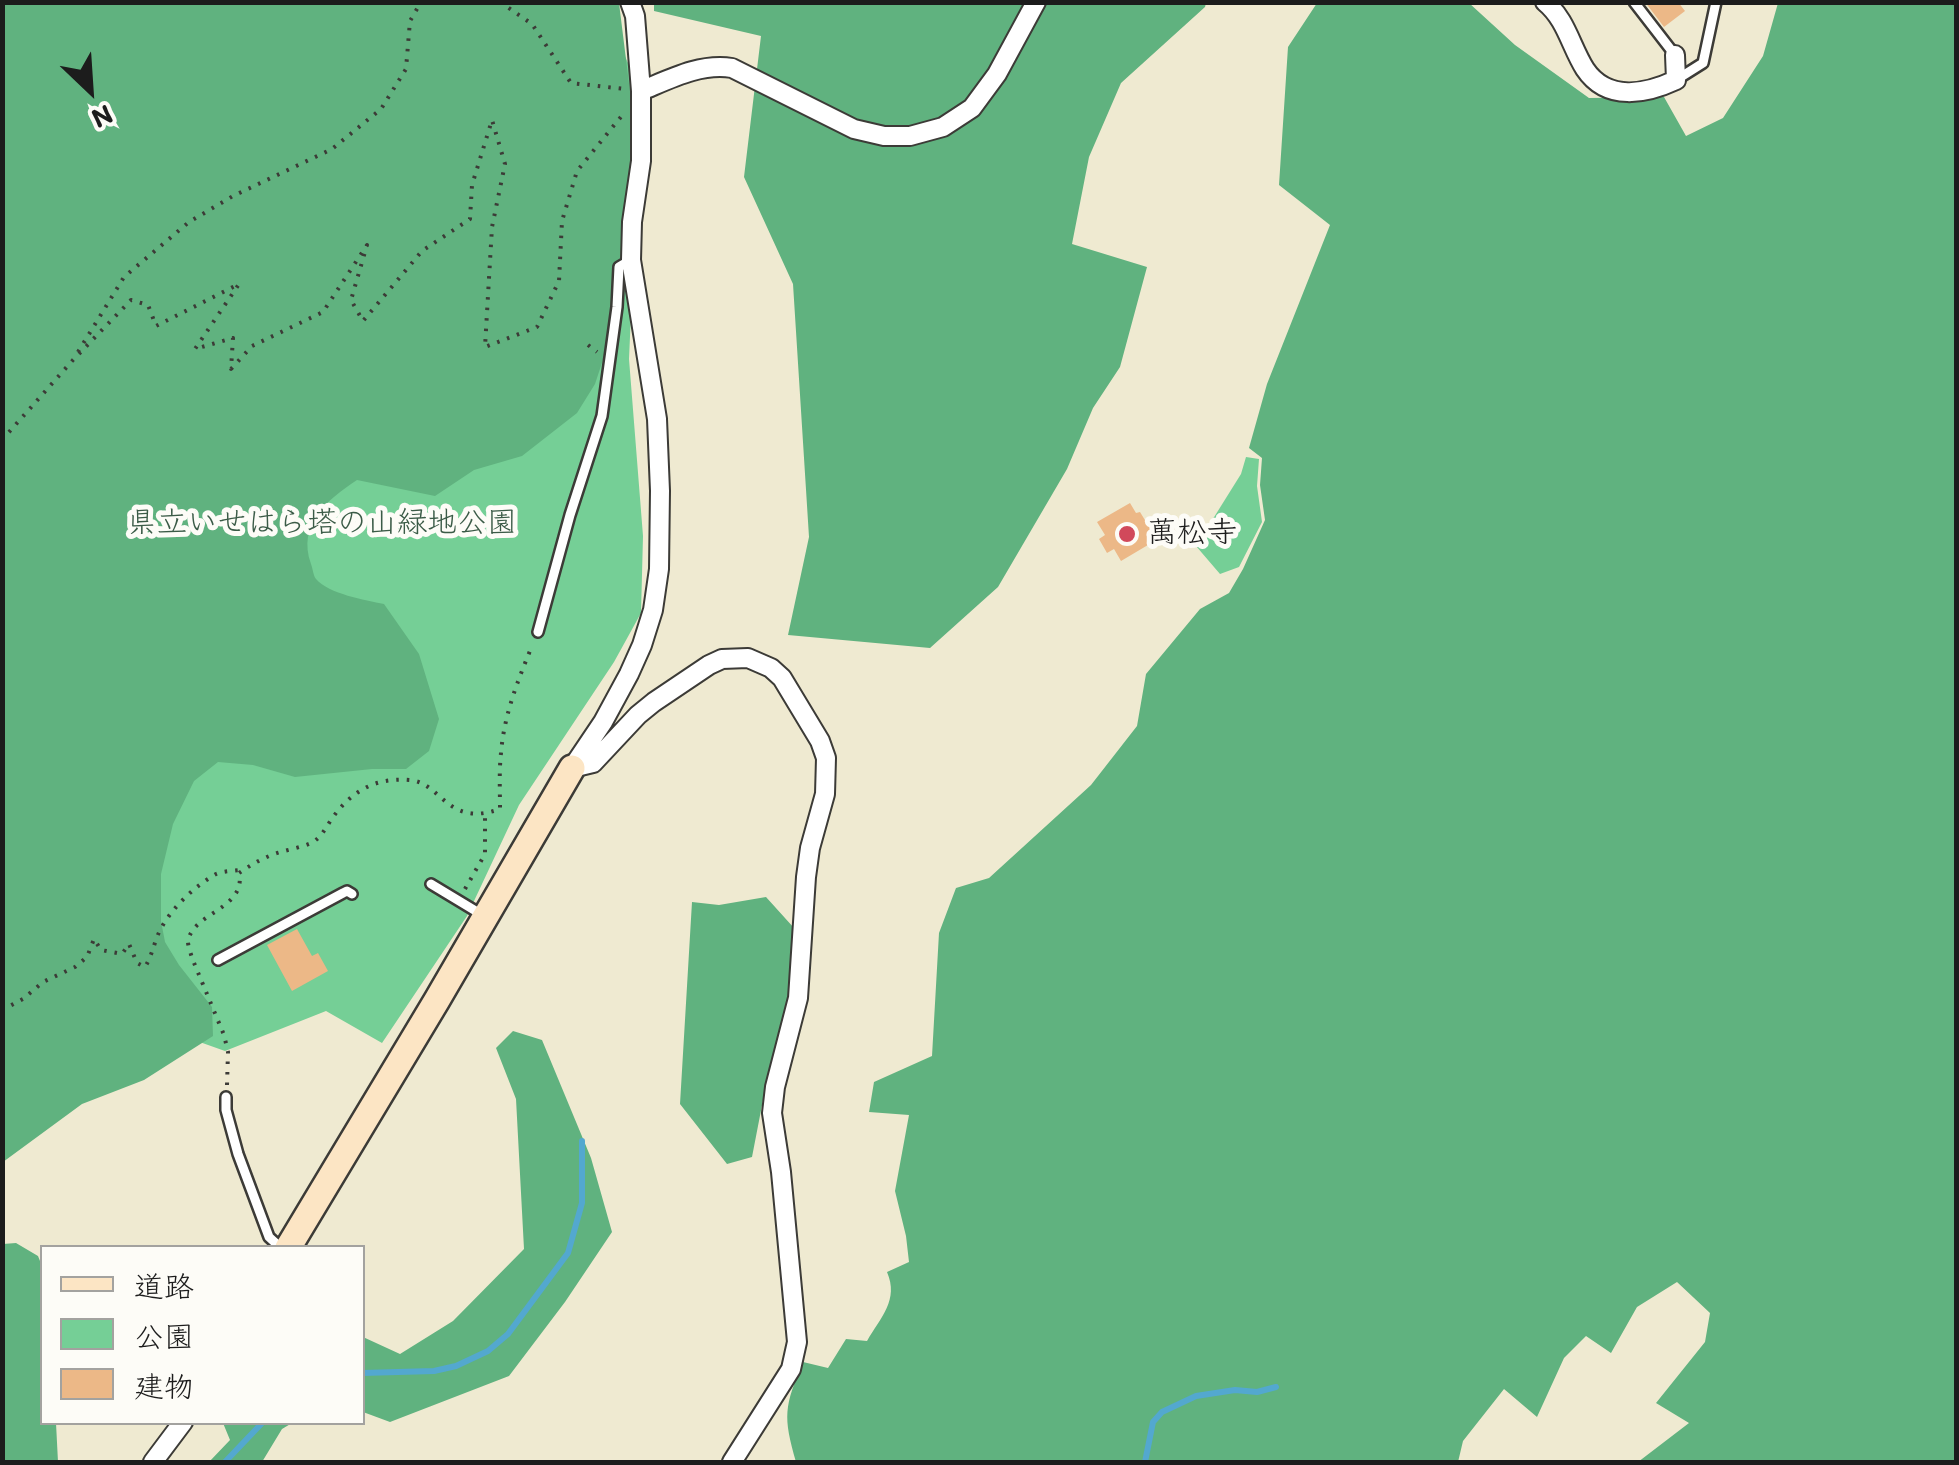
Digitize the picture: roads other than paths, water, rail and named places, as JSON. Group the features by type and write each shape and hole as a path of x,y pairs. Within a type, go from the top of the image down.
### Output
{"street":[{"path":"286,1245 603,722 630,674 653,610 660,491 657,419 631,260 642,91 635,16 630,2"},
{"path":"642,91 687,72 720,66 732,68 854,129 884,136 910,136 943,127 972,108 998,74 1036,2"},
{"path":"1545,2 1563,23 1586,72 1620,94 1655,90 1676,80 1675,54"},
{"path":"572,768 594,764 654,702 709,665 735,658 760,661 782,678 826,758 825,794 806,877 798,998 772,1113 797,1342 791,1369 732,1462"},
{"path":"154,1462 180,1425"}],"lane":[{"path":"1634,2 1675,54"},
{"path":"1676,80 1703,63 1716,2"},
{"path":"538,632 602,416 619,267 631,260"},
{"path":"431,884 486,916"},
{"path":"218,960 347,891 352,894"},
{"path":"226,1097 238,1154 269,1236 280,1245"}],"waterway":[{"path":"365,1373 434,1371 456,1366 488,1351 508,1334 568,1253 582,1203 582,1141"},
{"path":"1145,1462 1153,1422 1162,1412 1196,1396 1276,1387"},
{"path":"225,1462 260,1425"}],"place":[{"name":"萬松寺","path":"1127,534"}],"park label":[{"name":"県立いせはら塔の山緑地公園","path":"322,524"}]}
